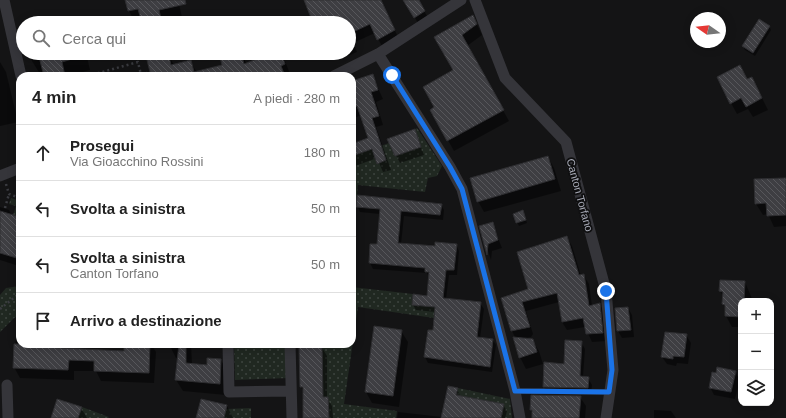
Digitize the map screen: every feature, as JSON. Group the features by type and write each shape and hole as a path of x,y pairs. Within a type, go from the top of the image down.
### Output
{"street":[{"path":"4,0 16,51"},
{"path":"342,72 378,54 461,0"},
{"name":"Canton Torfano","path":"475,0 505,78 566,142 606,291 612,370 606,418"},
{"path":"378,54 450,167 462,189 515,391 520,418"},
{"path":"18,60 21,72"},
{"path":"2,175 16,170"},
{"path":"228,348 229,392 291,391"},
{"path":"290,348 292,418"},
{"path":"7,385 8,418"}],"lane":[{"path":"515,391 609,392"}],"path":[{"path":"102,72 138,62 141,72"},
{"path":"2,175 10,194 5,208"},
{"path":"10,194 16,196"},
{"path":"0,309 16,296"}],"shaded area":[{"path":"417,128 442,166 437,176 428,178 425,192 358,185 356,204 356,155 389,143 395,156 421,147 415,129"},
{"path":"11,198 16,200 16,206 9,204"},
{"path":"16,206 16,216 13,215"},
{"path":"16,287 16,317 0,332 0,295 6,288"},
{"path":"356,287 413,294 412,305 435,307 434,318 358,307 356,321"},
{"path":"234,348 289,348 290,378 235,380"},
{"path":"322,348 352,348 344,404 397,411 396,418 329,418 328,397 323,397"},
{"path":"458,388 510,399 512,418 465,418 454,406"},
{"path":"82,407 109,417 78,418"},
{"path":"251,408 251,418 224,418 226,409"}],"building":[{"path":"125,0 185,0 186,4 159,10 160,16 140,16 138,9 128,11"},
{"path":"304,0 381,0 395,30 377,40 370,24 356,31 356,16 310,16"},
{"path":"403,0 419,0 425,11 414,18"},
{"path":"473,15 477,24 462,35 504,110 447,141 430,110 434,107 423,87 453,70 434,37"},
{"path":"759,19 770,26 753,53 742,46"},
{"path":"40,60 69,60 62,62 64,72 43,72"},
{"path":"147,60 170,60 171,65 191,60 194,72 150,72"},
{"path":"221,60 243,60 244,64 254,60 284,60 285,64 281,66 283,72 194,72 222,65"},
{"path":"740,65 747,79 752,77 762,98 746,107 741,98 730,104 717,77"},
{"path":"373,74 378,90 371,92 379,116 372,118 386,160 377,164 372,149 356,155 356,142 368,138 356,106 356,80"},
{"path":"415,129 421,147 395,156 387,139"},
{"path":"548,156 555,179 477,202 470,178"},
{"path":"786,178 786,215 767,216 766,203 755,204 754,179"},
{"path":"357,195 442,204 440,215 401,211 398,243 435,246 435,242 457,244 454,270 446,270 443,298 481,302 477,337 493,339 490,367 424,357 428,330 433,330 435,307 412,305 413,294 427,296 429,272 425,272 425,268 369,263 370,244 377,244 380,209 356,207"},
{"path":"523,210 526,220 516,223 513,214"},
{"path":"0,211 16,216 16,258 0,253"},
{"path":"493,222 498,240 488,244 487,255 479,226"},
{"path":"567,236 579,275 584,274 589,306 600,303 603,333 586,334 583,318 562,322 557,293 522,302 530,327 511,331 501,298 528,289 517,252"},
{"path":"720,280 745,281 744,298 738,298 738,317 725,316 725,305 722,304 723,292 719,291"},
{"path":"628,307 631,330 617,331 615,308"},
{"path":"374,326 402,330 393,396 365,392"},
{"path":"665,332 687,334 684,357 673,356 673,359 661,357"},
{"path":"513,337 533,339 537,352 519,358"},
{"path":"565,340 582,341 580,376 589,377 588,388 543,387 544,362 564,364"},
{"path":"14,344 16,344 16,348 61,348 124,351 124,348 150,348 149,373 94,371 94,361 69,360 68,370 13,368"},
{"path":"179,348 186,348 186,363 207,365 207,358 221,359 220,384 175,380"},
{"path":"299,348 322,348 323,397 328,397 329,418 303,418 303,387 300,387"},
{"path":"717,367 736,371 731,392 709,388 712,372 716,373"},
{"path":"448,386 458,388 456,395 504,404 501,418 441,418"},
{"path":"531,395 581,396 579,418 532,418 532,410 530,410"},
{"path":"57,399 82,407 78,418 51,418"},
{"path":"201,399 227,405 224,418 196,418"}],"route":[{"path":"392,75 450,167 462,189 515,391 609,392 612,370 606,291"}]}
